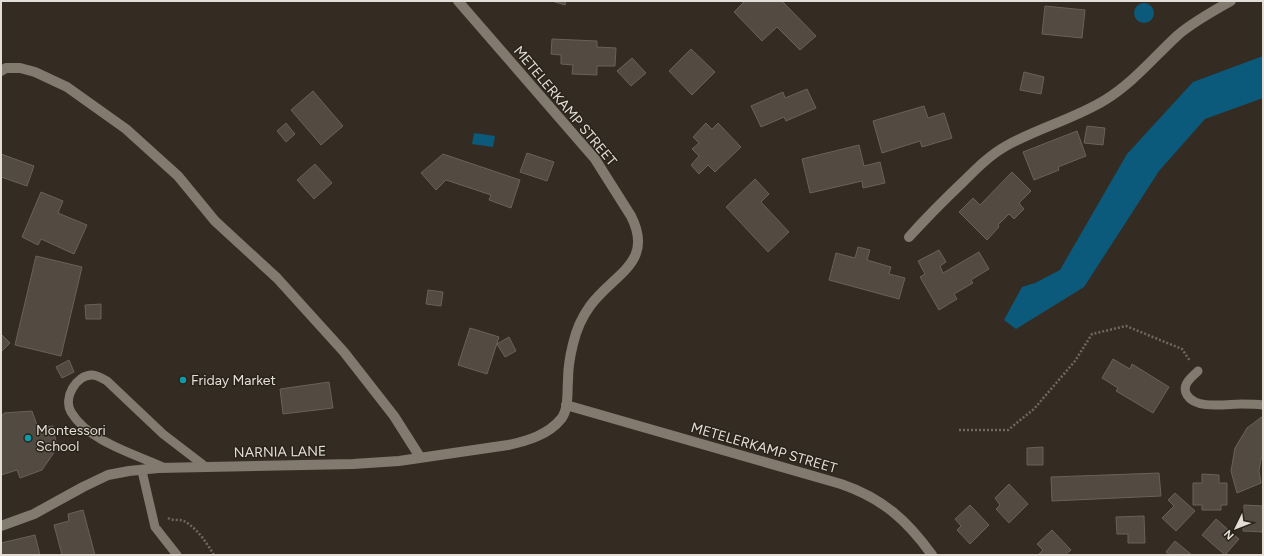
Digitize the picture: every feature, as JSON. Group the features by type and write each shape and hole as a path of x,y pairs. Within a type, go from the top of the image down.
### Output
{"street":[{"name":"METELERKAMP STREET","path":"458,1 595,159 635,225 639,243 637,253 625,270 590,306 580,322 570,361 566,405 562,418"},
{"path":"909,237 938,205 984,162 1006,147 1041,129 1076,116 1106,100 1125,85 1179,34 1213,11 1231,1"},
{"path":"1,71 6,68 20,68 35,72 67,87 126,129 178,176 215,221 277,278 344,352 394,416 420,458"},
{"name":"METELERKAMP STREET","path":"566,405 836,483 861,492 885,504 900,517 932,555"},
{"name":"NARNIA LANE","path":"1,526 34,514 108,475 129,471 166,468 353,464 399,461 521,443 544,433 562,418"}],"lane":[{"path":"1198,371 1186,384 1185,389 1187,396 1191,400 1200,404 1214,405 1263,404"},
{"path":"166,468 108,444 95,436 70,411 68,397 74,386 80,380 91,375 106,381 163,434 206,467"},
{"path":"142,471 155,527 177,555"}],"path":[{"path":"959,430 1008,430 1034,409 1075,361 1092,334 1126,326 1182,349 1198,371"},
{"path":"164,516 170,520 183,520 203,537 214,555"}],"water":[{"path":"1140,3 1148,3 1154,9 1154,17 1148,23 1140,23 1134,17 1134,9"},
{"path":"1263,56 1263,98 1205,119 1159,171 1084,287 1016,329 1004,320 1022,287 1035,283 1060,270 1127,154 1193,82"},
{"path":"474,133 495,136 493,147 472,144"}],"building":[{"path":"552,1 566,1 565,5"},
{"path":"745,1 782,1 816,36 800,50 777,27 762,41 734,12"},
{"path":"1045,6 1085,10 1082,38 1042,34"},
{"path":"552,39 597,41 597,47 616,48 615,66 597,66 597,75 572,74 573,65 561,64 561,55 551,54"},
{"path":"691,49 715,72 692,95 669,71"},
{"path":"632,58 646,73 631,86 617,71"},
{"path":"1024,72 1044,77 1041,94 1020,90"},
{"path":"807,89 816,108 786,121 784,117 761,127 751,106 783,92 785,98"},
{"path":"313,91 343,126 321,145 291,110"},
{"path":"924,106 928,118 944,113 952,138 922,147 920,141 882,153 873,121"},
{"path":"286,123 295,134 286,142 277,131"},
{"path":"706,123 712,129 718,123 741,147 715,172 708,165 699,174 691,165 699,156 692,149 699,143 693,137"},
{"path":"1087,126 1105,128 1103,145 1084,143"},
{"path":"1077,131 1086,156 1058,167 1059,170 1034,180 1023,152"},
{"path":"859,145 864,166 880,162 885,183 863,188 862,181 810,193 802,159"},
{"path":"527,153 554,162 547,181 520,172"},
{"path":"1,154 34,166 27,186 1,177"},
{"path":"443,154 520,180 511,208 489,200 491,195 446,180 436,190 421,173"},
{"path":"315,164 332,183 314,199 297,180"},
{"path":"1012,172 1031,191 1019,203 1024,209 1014,219 1009,214 998,225 999,227 987,240 959,212 973,198 980,205"},
{"path":"755,179 769,194 761,202 789,232 768,252 726,207"},
{"path":"41,192 63,201 58,213 87,225 74,254 41,239 38,245 22,237"},
{"path":"858,247 870,250 867,260 891,267 889,274 905,278 899,299 829,280 836,253 855,258"},
{"path":"939,250 946,262 940,266 943,273 979,252 989,269 971,280 973,283 954,294 957,299 939,310 920,277 925,274 918,261"},
{"path":"36,256 82,267 61,356 15,345"},
{"path":"428,290 443,292 441,306 426,304"},
{"path":"101,304 101,319 86,319 85,305"},
{"path":"470,328 499,337 487,374 458,365"},
{"path":"1,334 10,343 1,352"},
{"path":"509,337 516,351 505,357 497,344"},
{"path":"1113,359 1130,369 1132,364 1169,387 1153,413 1116,391 1118,388 1102,378"},
{"path":"69,360 74,372 62,378 56,367"},
{"path":"329,382 333,408 283,414 280,389"},
{"name":"Montessori School","path":"32,411 38,428 53,426 57,448 42,470 20,478 17,470 1,475 1,417 4,413"},
{"path":"1263,416 1263,456 1259,471 1261,483 1237,493 1231,471 1235,448 1247,428"},
{"path":"1043,447 1043,465 1027,465 1027,448"},
{"path":"1159,473 1161,496 1052,501 1051,477"},
{"path":"1202,474 1219,475 1219,483 1227,483 1227,505 1221,505 1221,510 1202,510 1202,505 1193,505 1193,483 1202,483"},
{"path":"1009,484 1028,504 1009,523 996,509 1000,505 995,498"},
{"path":"1175,493 1195,511 1176,531 1162,518 1174,506 1168,500"},
{"path":"970,505 989,525 970,544 957,530 961,526 955,519"},
{"path":"1244,505 1263,506 1263,532 1243,531"},
{"path":"83,510 95,555 62,555 54,525 69,521 68,514"},
{"path":"1144,516 1145,543 1128,543 1128,534 1117,534 1116,517"},
{"path":"1216,519 1239,539 1225,555 1202,535"},
{"path":"1052,530 1071,550 1065,555 1038,555 1043,550 1037,544"},
{"path":"35,535 40,555 1,555 1,543"},
{"path":"1175,541 1192,555 1170,555 1166,552"}],"place":[{"name":"Friday Market","path":"183,380"},
{"name":"Montessori School","path":"28,438"}]}
